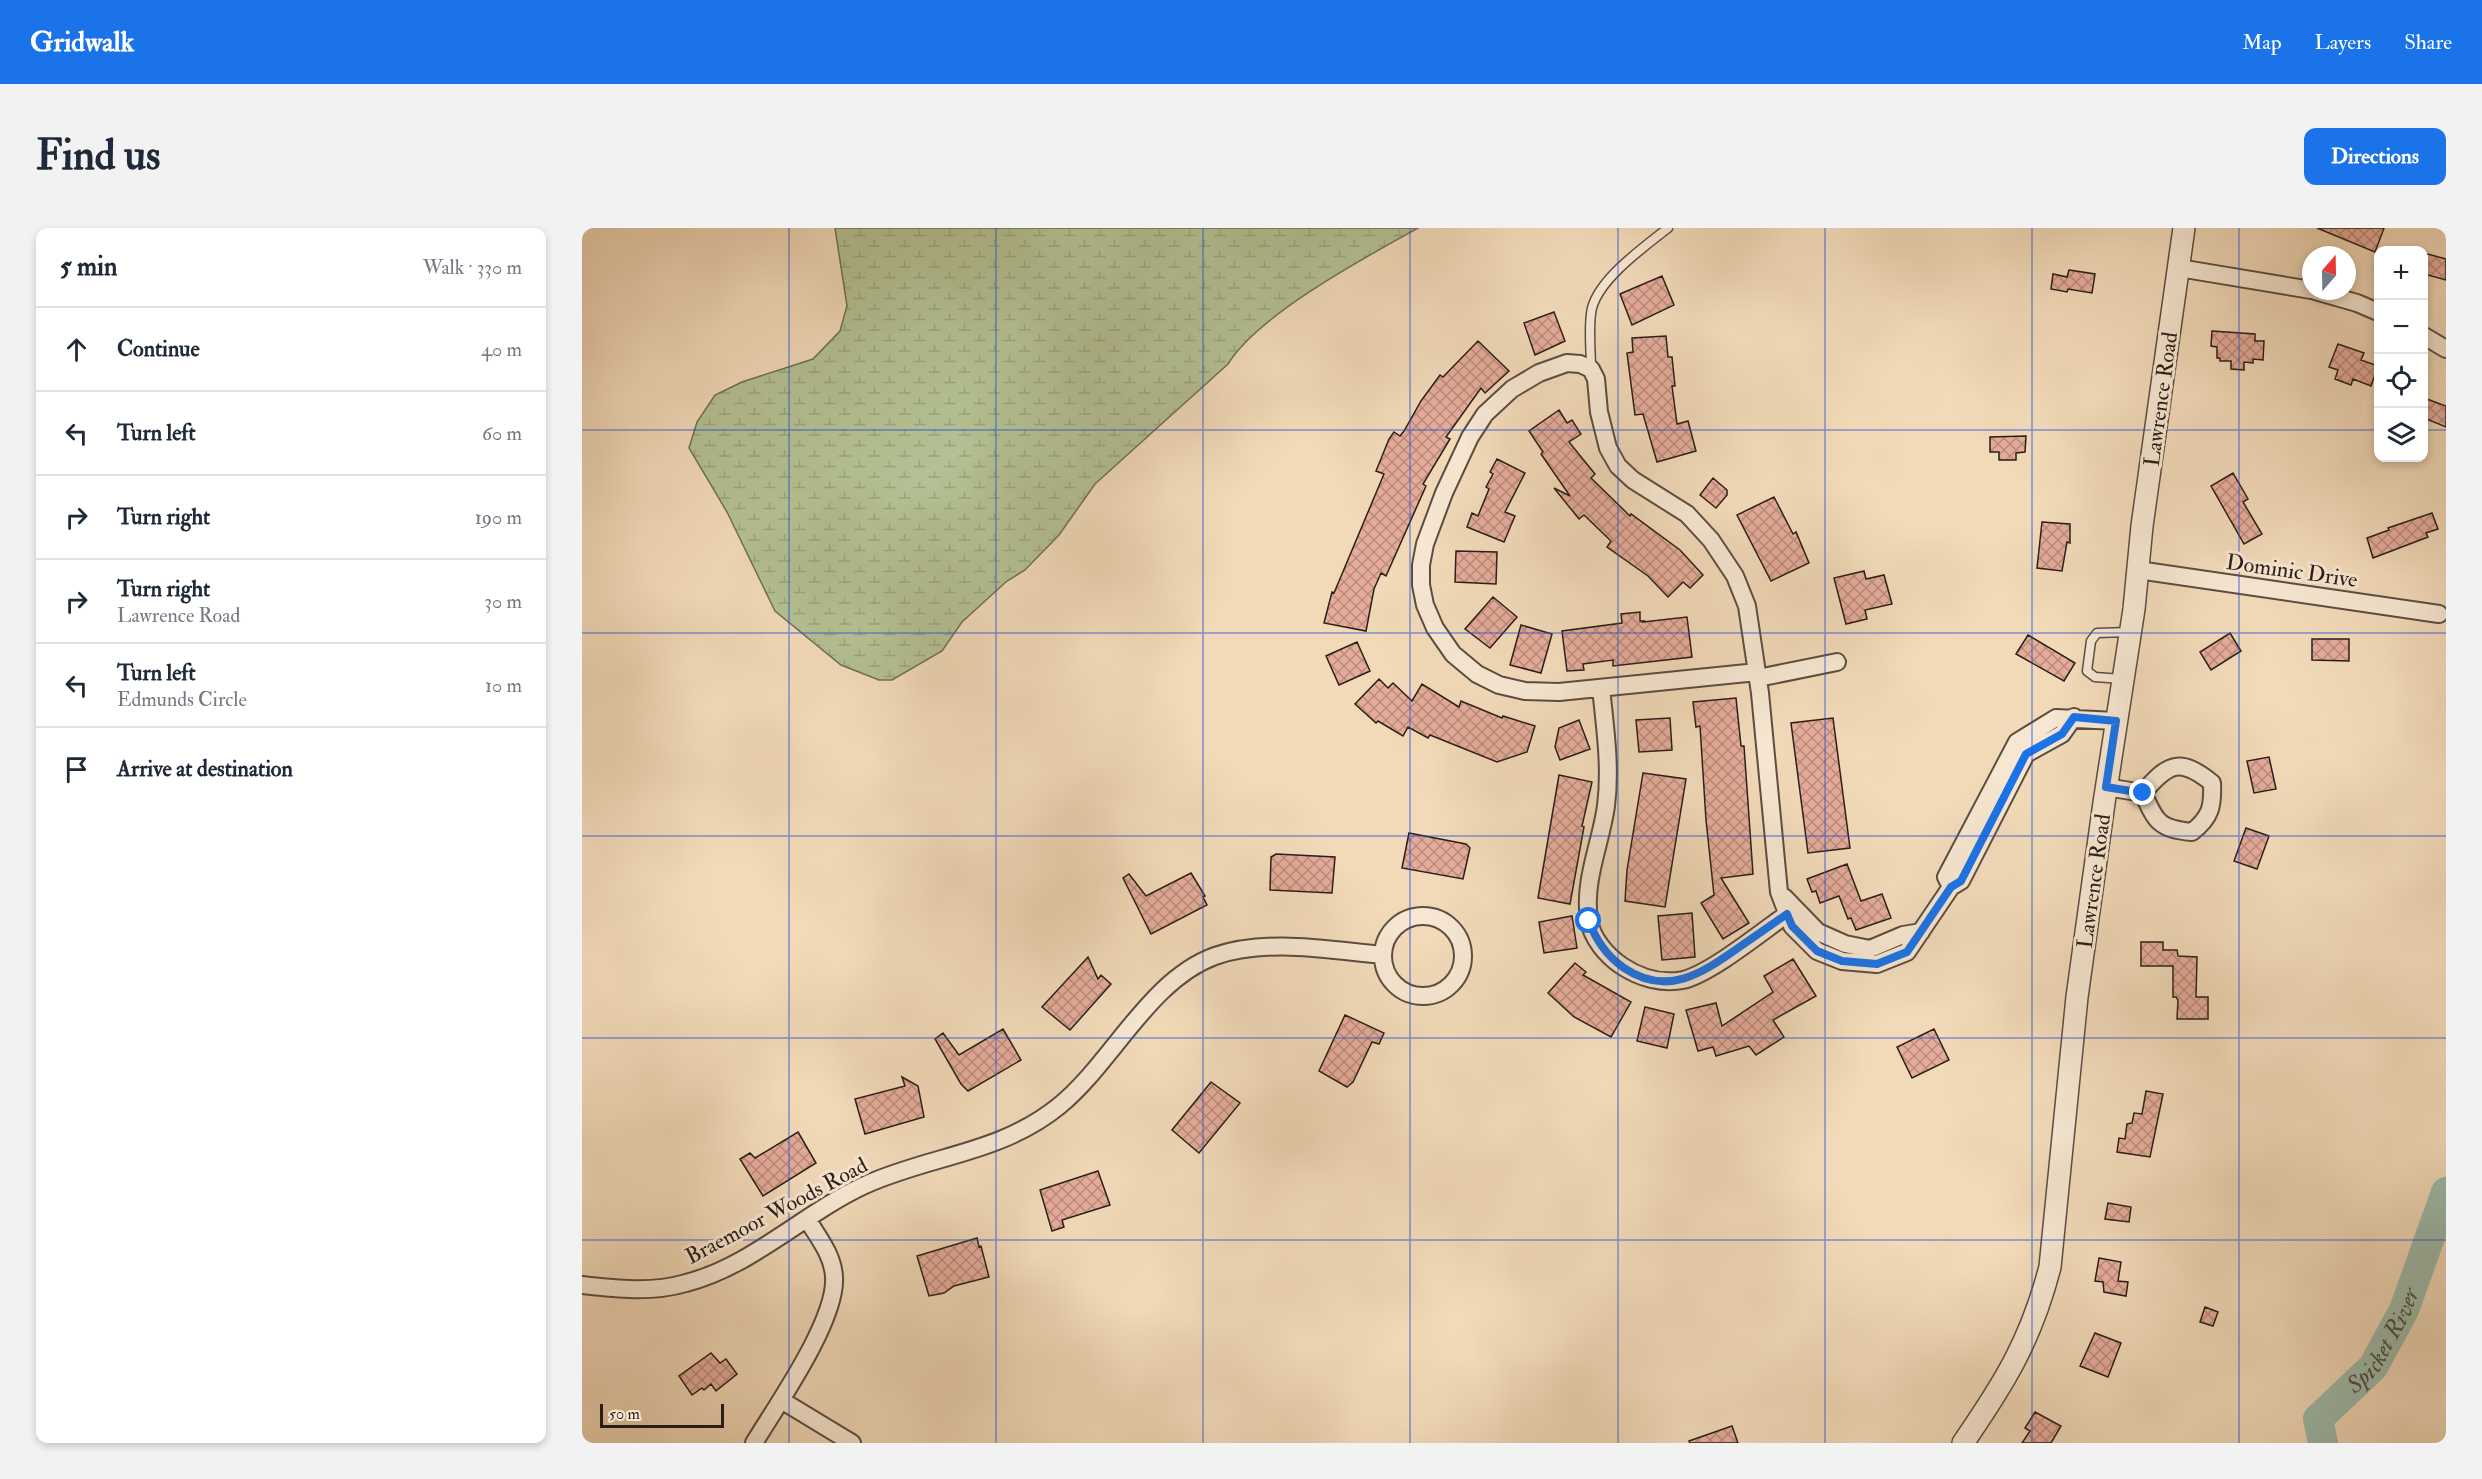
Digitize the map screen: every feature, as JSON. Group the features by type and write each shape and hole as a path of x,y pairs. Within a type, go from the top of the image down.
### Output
{"street":[{"name":"Lawrence Road","path":"1962,1443 2009,1375 2041,1304 2050,1267 2078,997 2184,228"},
{"path":"2179,268 2302,289"},
{"path":"2346,300 2374,310"},
{"path":"2428,338 2446,349"},
{"path":"1837,662 1757,675 1559,692 1525,690 1499,685 1477,674 1453,654 1435,628 1425,605 1420,565 1425,544 1444,493 1470,437 1485,414 1512,389 1539,373 1567,363 1580,364 1590,369 1596,379 1599,412 1608,448 1618,466 1633,480 1688,514 1711,540 1735,576 1747,606 1757,675 1779,892 1792,926 1817,951 1842,961 1877,964 1907,952 1951,887 1946,877 2017,742 2056,718 2074,717 2116,721"},
{"name":"Dominic Drive","path":"2138,570 2439,614"},
{"path":"1601,688 1608,752 1608,783 1606,809 1587,898 1589,921 1594,936 1605,951 1615,962 1632,973 1668,981 1684,980 1701,973 1787,914"},
{"path":"2176,765 2196,769 2212,783 2213,799 2206,820 2192,832 2169,830 2153,816 2143,793 2157,776 2176,765"},
{"path":"2106,787 2143,793"},
{"path":"1779,892 1818,932 1845,944 1870,949 1903,935 1921,932"},
{"path":"1422,915 1439,918 1452,928 1461,941 1464,958 1460,974 1448,988 1440,993 1422,996 1404,991 1390,980 1383,964 1383,955 1384,944 1393,928 1406,919 1422,915"},
{"name":"Braemoor Woods Road","path":"582,1285 638,1290 686,1283 729,1266 866,1185 910,1168 986,1147 1045,1116 1081,1086 1163,991 1196,966 1215,956 1246,950 1285,947 1383,955"},
{"path":"754,1443 823,1325 832,1302 834,1277 828,1253 807,1219"},
{"path":"781,1400 852,1443"}],"lane":[{"path":"1590,369 1592,309 1599,293 1618,271 1668,228"},
{"path":"2123,680 2095,677 2087,670 2091,641 2097,633 2130,632"}],"green space":[{"path":"835,228 1418,228 1315,288 1263,326 1243,345 1228,364 1095,484 1059,535 1025,570 1007,581 962,622 942,651 892,680 879,680 841,665 775,611 727,512 689,448 697,422 715,395 742,382 813,359 840,331 847,306"}],"building":[{"path":"2317,228 2384,228 2377,246 2374,246 2374,252"},
{"path":"2428,254 2446,259 2446,280 2428,275"},
{"path":"2069,270 2095,274 2092,293 2051,289 2053,274 2067,277"},
{"path":"1662,276 1674,305 1632,325 1620,294"},
{"path":"1554,312 1565,341 1535,355 1524,323"},
{"path":"2212,331 2255,334 2255,341 2264,341 2263,360 2253,359 2253,363 2244,362 2244,370 2231,369 2231,361 2220,361 2220,358 2217,358 2217,347 2211,346"},
{"path":"1666,336 1668,357 1672,357 1675,386 1672,386 1677,424 1688,421 1696,451 1657,462 1643,414 1635,415 1627,353 1633,352 1632,338"},
{"path":"1478,341 1509,371 1485,393 1481,388 1446,437 1450,439 1423,484 1426,486 1386,576 1381,573 1374,589 1366,631 1324,623 1332,592 1334,593 1384,474 1376,471 1389,439 1394,432 1400,436 1440,375 1443,377"},
{"path":"2338,344 2364,353 2361,360 2374,365 2374,377 2371,386 2353,379 2351,385 2335,379 2338,370 2329,367"},
{"path":"2428,399 2446,406 2446,427 2428,420"},
{"path":"1559,410 1567,423 1572,420 1581,434 1569,442 1595,474 1591,478 1630,516 1631,514 1680,550 1703,575 1690,588 1683,582 1668,597 1648,576 1607,547 1611,541 1584,515 1579,519 1554,488 1570,496 1541,454 1543,452 1529,431"},
{"path":"2026,436 2025,452 2016,453 2016,460 1999,460 1999,452 1990,452 1990,437"},
{"path":"1497,459 1525,473 1505,512 1515,516 1504,542 1467,527 1472,513 1478,516 1489,489 1486,487 1493,474 1490,472"},
{"path":"2233,473 2248,499 2243,502 2262,534 2244,544 2211,486"},
{"path":"1713,478 1727,490 1727,495 1716,508 1700,495"},
{"path":"1774,497 1793,534 1796,532 1809,563 1771,581 1737,515"},
{"path":"2432,513 2438,529 2426,533 2428,537 2373,558 2367,538"},
{"path":"2042,522 2070,524 2070,543 2067,542 2062,571 2037,568"},
{"path":"1456,551 1497,552 1496,584 1455,582"},
{"path":"1864,571 1866,579 1884,575 1892,604 1865,610 1867,619 1846,624 1834,578"},
{"path":"1493,597 1517,617 1490,648 1465,629"},
{"path":"1640,612 1640,621 1643,622 1687,617 1692,657 1613,666 1613,660 1583,664 1584,670 1567,671 1562,631 1622,623 1621,614"},
{"path":"1521,625 1552,634 1541,673 1510,665"},
{"path":"2230,633 2241,651 2211,670 2200,652"},
{"path":"2028,635 2075,663 2064,681 2016,654"},
{"path":"2312,639 2349,639 2349,661 2312,660"},
{"path":"1357,642 1370,671 1339,685 1326,656"},
{"path":"1379,679 1388,688 1393,683 1412,701 1422,684 1459,707 1461,701 1502,718 1503,716 1535,726 1527,752 1497,762 1430,735 1428,738 1408,727 1403,736 1378,721 1376,723 1355,704"},
{"path":"1736,698 1741,746 1744,746 1753,874 1721,878 1749,923 1723,939 1701,903 1714,895 1700,726 1696,727 1693,702"},
{"path":"1670,718 1672,750 1639,752 1636,720"},
{"path":"1833,718 1850,848 1808,853 1791,723"},
{"path":"1579,720 1590,749 1560,760 1555,747 1559,728"},
{"path":"2269,757 2276,789 2254,793 2247,761"},
{"path":"1643,773 1686,779 1665,907 1625,901 1627,870"},
{"path":"1559,775 1592,782 1582,826 1584,827 1570,904 1538,898"},
{"path":"2246,828 2269,836 2257,869 2234,861"},
{"path":"1409,833 1466,844 1470,848 1463,879 1402,868"},
{"path":"1276,854 1335,857 1332,893 1270,890 1271,857"},
{"path":"1847,864 1861,901 1882,894 1891,918 1856,930 1851,918 1848,919 1839,896 1820,903 1816,891 1812,892 1807,879"},
{"path":"1191,873 1205,896 1203,897 1207,905 1151,934 1123,878 1129,874 1146,896"},
{"path":"1692,913 1695,957 1662,960 1658,916"},
{"path":"1572,916 1577,948 1544,953 1539,922"},
{"path":"2141,942 2163,942 2163,950 2177,950 2178,956 2197,957 2196,997 2208,997 2208,1019 2177,1019 2178,1000 2173,997 2173,966 2141,966"},
{"path":"1088,957 1098,979 1101,975 1111,984 1070,1030 1042,1007"},
{"path":"1793,959 1816,996 1773,1020 1784,1037 1756,1055 1749,1046 1716,1056 1713,1047 1698,1051 1686,1010 1716,1003 1722,1026 1773,992 1764,976"},
{"path":"1575,963 1586,972 1583,975 1631,1002 1611,1037 1574,1017 1548,993"},
{"path":"1645,1007 1674,1014 1667,1048 1637,1041"},
{"path":"1345,1015 1384,1033 1379,1044 1372,1042 1353,1082 1347,1087 1319,1071"},
{"path":"1003,1029 1021,1060 968,1091 961,1084 935,1039 943,1033 959,1055"},
{"path":"1934,1029 1949,1060 1912,1078 1897,1047"},
{"path":"902,1077 918,1086 924,1117 865,1134 855,1099 905,1086"},
{"path":"1211,1082 1240,1103 1199,1153 1172,1130"},
{"path":"2146,1091 2163,1094 2150,1157 2117,1152 2119,1138 2125,1139 2127,1124 2132,1123 2134,1113 2142,1114"},
{"path":"798,1132 816,1163 763,1196 740,1159 750,1153 755,1158"},
{"path":"1098,1171 1110,1205 1062,1220 1064,1227 1052,1231 1040,1190"},
{"path":"2108,1203 2131,1207 2129,1222 2105,1219"},
{"path":"977,1238 989,1277 954,1286 944,1293 929,1296 917,1256"},
{"path":"2099,1258 2121,1262 2118,1281 2128,1282 2126,1296 2104,1292 2103,1282 2095,1281"},
{"path":"2205,1307 2218,1312 2213,1326 2200,1322"},
{"path":"2095,1333 2121,1343 2108,1377 2080,1366"},
{"path":"711,1353 720,1363 726,1359 737,1374 716,1391 711,1384 692,1395 679,1376"},
{"path":"2035,1412 2061,1426 2051,1443 2022,1443 2030,1431 2025,1428"},
{"path":"1732,1426 1738,1443 1690,1443 1689,1441"}],"waterway":[{"name":"Spicket River","path":"2323,1443 2318,1419 2373,1367 2404,1310 2446,1192"}],"route":[{"path":"1589,921 1594,936 1615,962 1632,973 1651,979 1684,980 1701,973 1787,914 1792,926 1817,951 1842,961 1877,964 1907,952 1951,887 1961,881 1999,811 2026,754 2062,734 2074,717 2116,721 2106,787 2143,793"}]}
